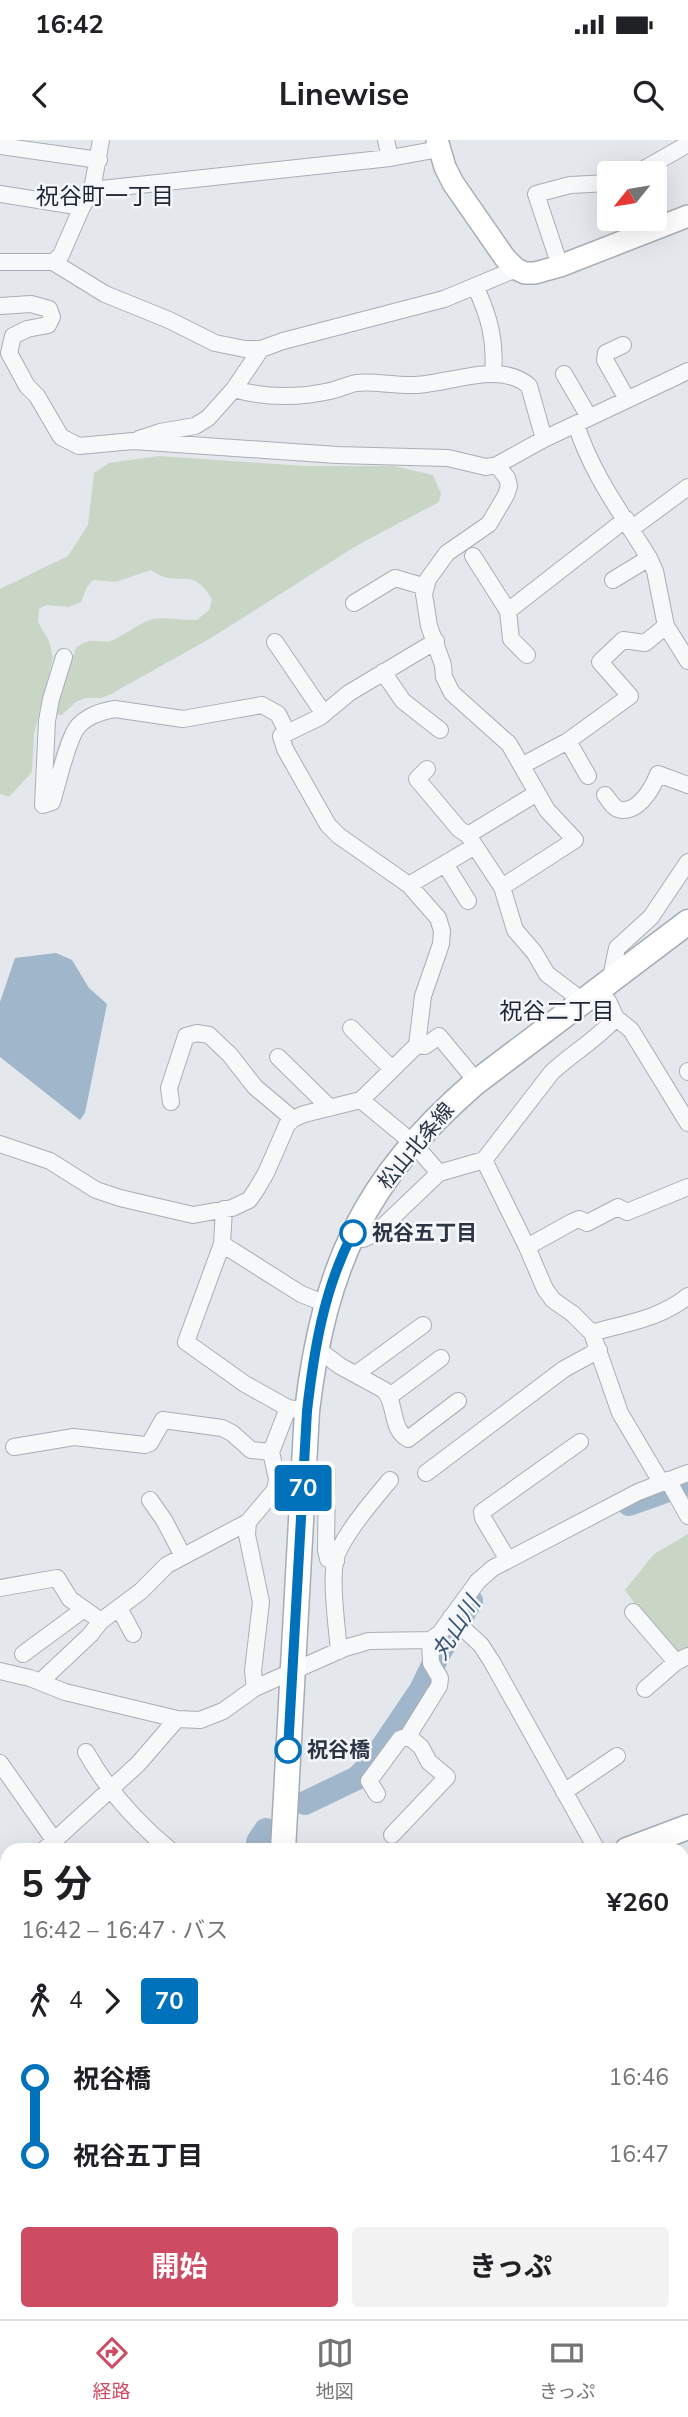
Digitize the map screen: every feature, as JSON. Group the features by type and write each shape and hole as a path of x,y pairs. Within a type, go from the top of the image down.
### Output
{"main road":[{"path":"438,144 453,183 505,258 516,269 525,273 560,266 688,216"},
{"name":"松山北条線","path":"283,1843 294,1671 298,1409 326,1304 350,1238 384,1180 413,1143 449,1106 688,922"},
{"path":"645,1843 688,1827"}],"street":[{"path":"53,262 61,255 92,190 102,140"},
{"path":"386,140 390,158"},
{"path":"92,190 390,158 438,144"},
{"path":"658,161 688,144"},
{"path":"0,146 99,160"},
{"path":"560,266 536,194 570,185 597,184"},
{"path":"0,194 82,207"},
{"path":"0,262 53,262 105,294 169,320 215,343 245,349 261,349 282,341 444,299 476,288 516,269"},
{"path":"476,288 489,317 493,336 493,373"},
{"path":"0,306 31,304 49,309 52,317 48,325 27,329 13,336 9,353 26,386 37,396 61,437 79,446 133,441 337,455 448,458 486,467 497,465 544,439 688,370"},
{"path":"623,345 606,354 605,360 627,399"},
{"path":"133,441 160,432 195,426 208,418 234,389 261,349"},
{"path":"234,389 268,396 307,395 354,383 416,385 493,373 524,381 530,386 544,439"},
{"path":"564,374 583,420 583,447 593,468 649,558 655,571 666,626 682,640 688,661"},
{"path":"497,465 507,478 509,486 506,495 489,524 447,552 428,579 428,617 443,665 444,677 453,693 509,744 547,810 575,839 502,887"},
{"path":"508,611 629,524 688,487"},
{"path":"473,556 508,611 511,639 527,655"},
{"path":"613,580 649,558"},
{"path":"354,603 395,578 426,587"},
{"path":"523,765 568,741 629,696 600,663 623,640 645,643 666,626"},
{"path":"0,1144 50,1161 96,1190 184,1215 242,1205 249,1200 267,1173 287,1125 293,1119 361,1100 417,1045 424,996 440,944 442,931 438,918 409,886 339,836 328,825 281,741 281,736 308,725 349,692 436,641"},
{"path":"275,642 324,714"},
{"path":"64,657 47,721 43,805 51,802 76,729 105,710 115,709 183,719 262,705 278,714 287,732"},
{"path":"383,672 403,701 440,730"},
{"path":"568,741 589,776"},
{"path":"428,769 417,779 471,841 502,887 514,930 534,952 547,974 598,992 608,1001 616,1018 631,1030 688,1123"},
{"path":"605,795 614,807 622,810 630,808 648,794 658,774 688,785"},
{"path":"409,886 445,864 471,841 537,793"},
{"path":"598,992 617,948 651,917 688,862"},
{"path":"445,864 468,901"},
{"path":"350,1238 363,1239 376,1233 439,1173 484,1160 552,1072 600,1035 616,1018"},
{"path":"351,1028 392,1069"},
{"path":"171,1102 169,1088 186,1036 197,1033 209,1035 230,1055 255,1087 293,1119"},
{"path":"417,1045 425,1046 439,1036 477,1082"},
{"path":"278,1057 330,1108"},
{"path":"361,1100 413,1143 439,1173"},
{"path":"484,1160 545,1289 592,1333 620,1413 688,1516"},
{"path":"527,1247 579,1219 587,1223 618,1207 627,1212 688,1187"},
{"path":"40,1682 90,1635 101,1621 141,1591 167,1565 248,1522 275,1490 277,1479 271,1452 298,1409 245,1384 187,1342 222,1244 224,1209"},
{"path":"222,1244 301,1294 326,1304"},
{"path":"592,1333 644,1321 677,1305 688,1296"},
{"path":"356,1374 423,1325"},
{"path":"316,1348 340,1366 384,1390 390,1396 397,1428 401,1435 408,1439 458,1401"},
{"path":"426,1473 564,1369 599,1350"},
{"path":"390,1396 440,1358"},
{"path":"14,1447 74,1437 145,1445 150,1443 163,1420 222,1428 251,1450 271,1452"},
{"path":"508,1560 482,1512 580,1441"},
{"path":"327,1471 326,1550 328,1559 336,1561"},
{"path":"0,1671 65,1692 103,1699 177,1719 200,1720 211,1717 255,1688 339,1651 369,1641 430,1640 440,1633 478,1581 493,1568 666,1481 688,1473"},
{"path":"339,1651 335,1602 336,1561 344,1543 369,1505 390,1480"},
{"path":"150,1500 183,1556"},
{"path":"248,1522 247,1535 261,1602 253,1671 255,1688"},
{"path":"0,1588 57,1578 70,1599 101,1621"},
{"path":"119,1608 133,1634"},
{"path":"23,1654 84,1609"},
{"path":"633,1612 682,1659 645,1689"},
{"path":"452,1617 481,1645 533,1731 593,1843"},
{"path":"377,1794 369,1781 400,1739 408,1737 439,1686 440,1678 431,1663 430,1640"},
{"path":"51,1843 138,1764 177,1719"},
{"path":"392,1835 447,1777 429,1762 421,1747 408,1737"},
{"path":"86,1752 110,1791 131,1815 162,1843"},
{"path":"564,1792 617,1756"},
{"path":"0,1763 48,1843"}],"green space":[{"path":"159,456 304,466 394,466 433,475 441,494 439,502 356,546 211,638 111,694 76,702 62,715 54,715 76,648 92,641 113,640 153,619 197,620 209,610 212,599 197,582 161,576 151,570 115,582 93,580 81,602 69,607 46,605 39,609 38,622 49,641 53,658 34,734 32,772 9,797 0,794 0,589 68,556 88,525 94,473 109,463"},
{"path":"688,1534 688,1652 675,1659 625,1590 654,1554"}],"water":[{"path":"56,953 72,960 89,988 107,1004 85,1113 80,1120 0,1057 0,1002 15,958"}],"waterway":[{"name":"丸山川","path":"629,1504 688,1483"},
{"name":"丸山川","path":"305,1803 357,1778 371,1764 421,1690 439,1653 471,1601"},
{"name":"丸山川","path":"258,1843 266,1830"}],"bus line":[{"name":"70","path":"288,1750 307,1411 313,1363 326,1304 353,1233"}],"place":[{"name":"祝谷五丁目","path":"353,1233"},
{"name":"祝谷橋","path":"288,1750"}],"district":[{"name":"祝谷町一丁目","path":"105,196"},
{"name":"祝谷二丁目","path":"557,1011"}]}
